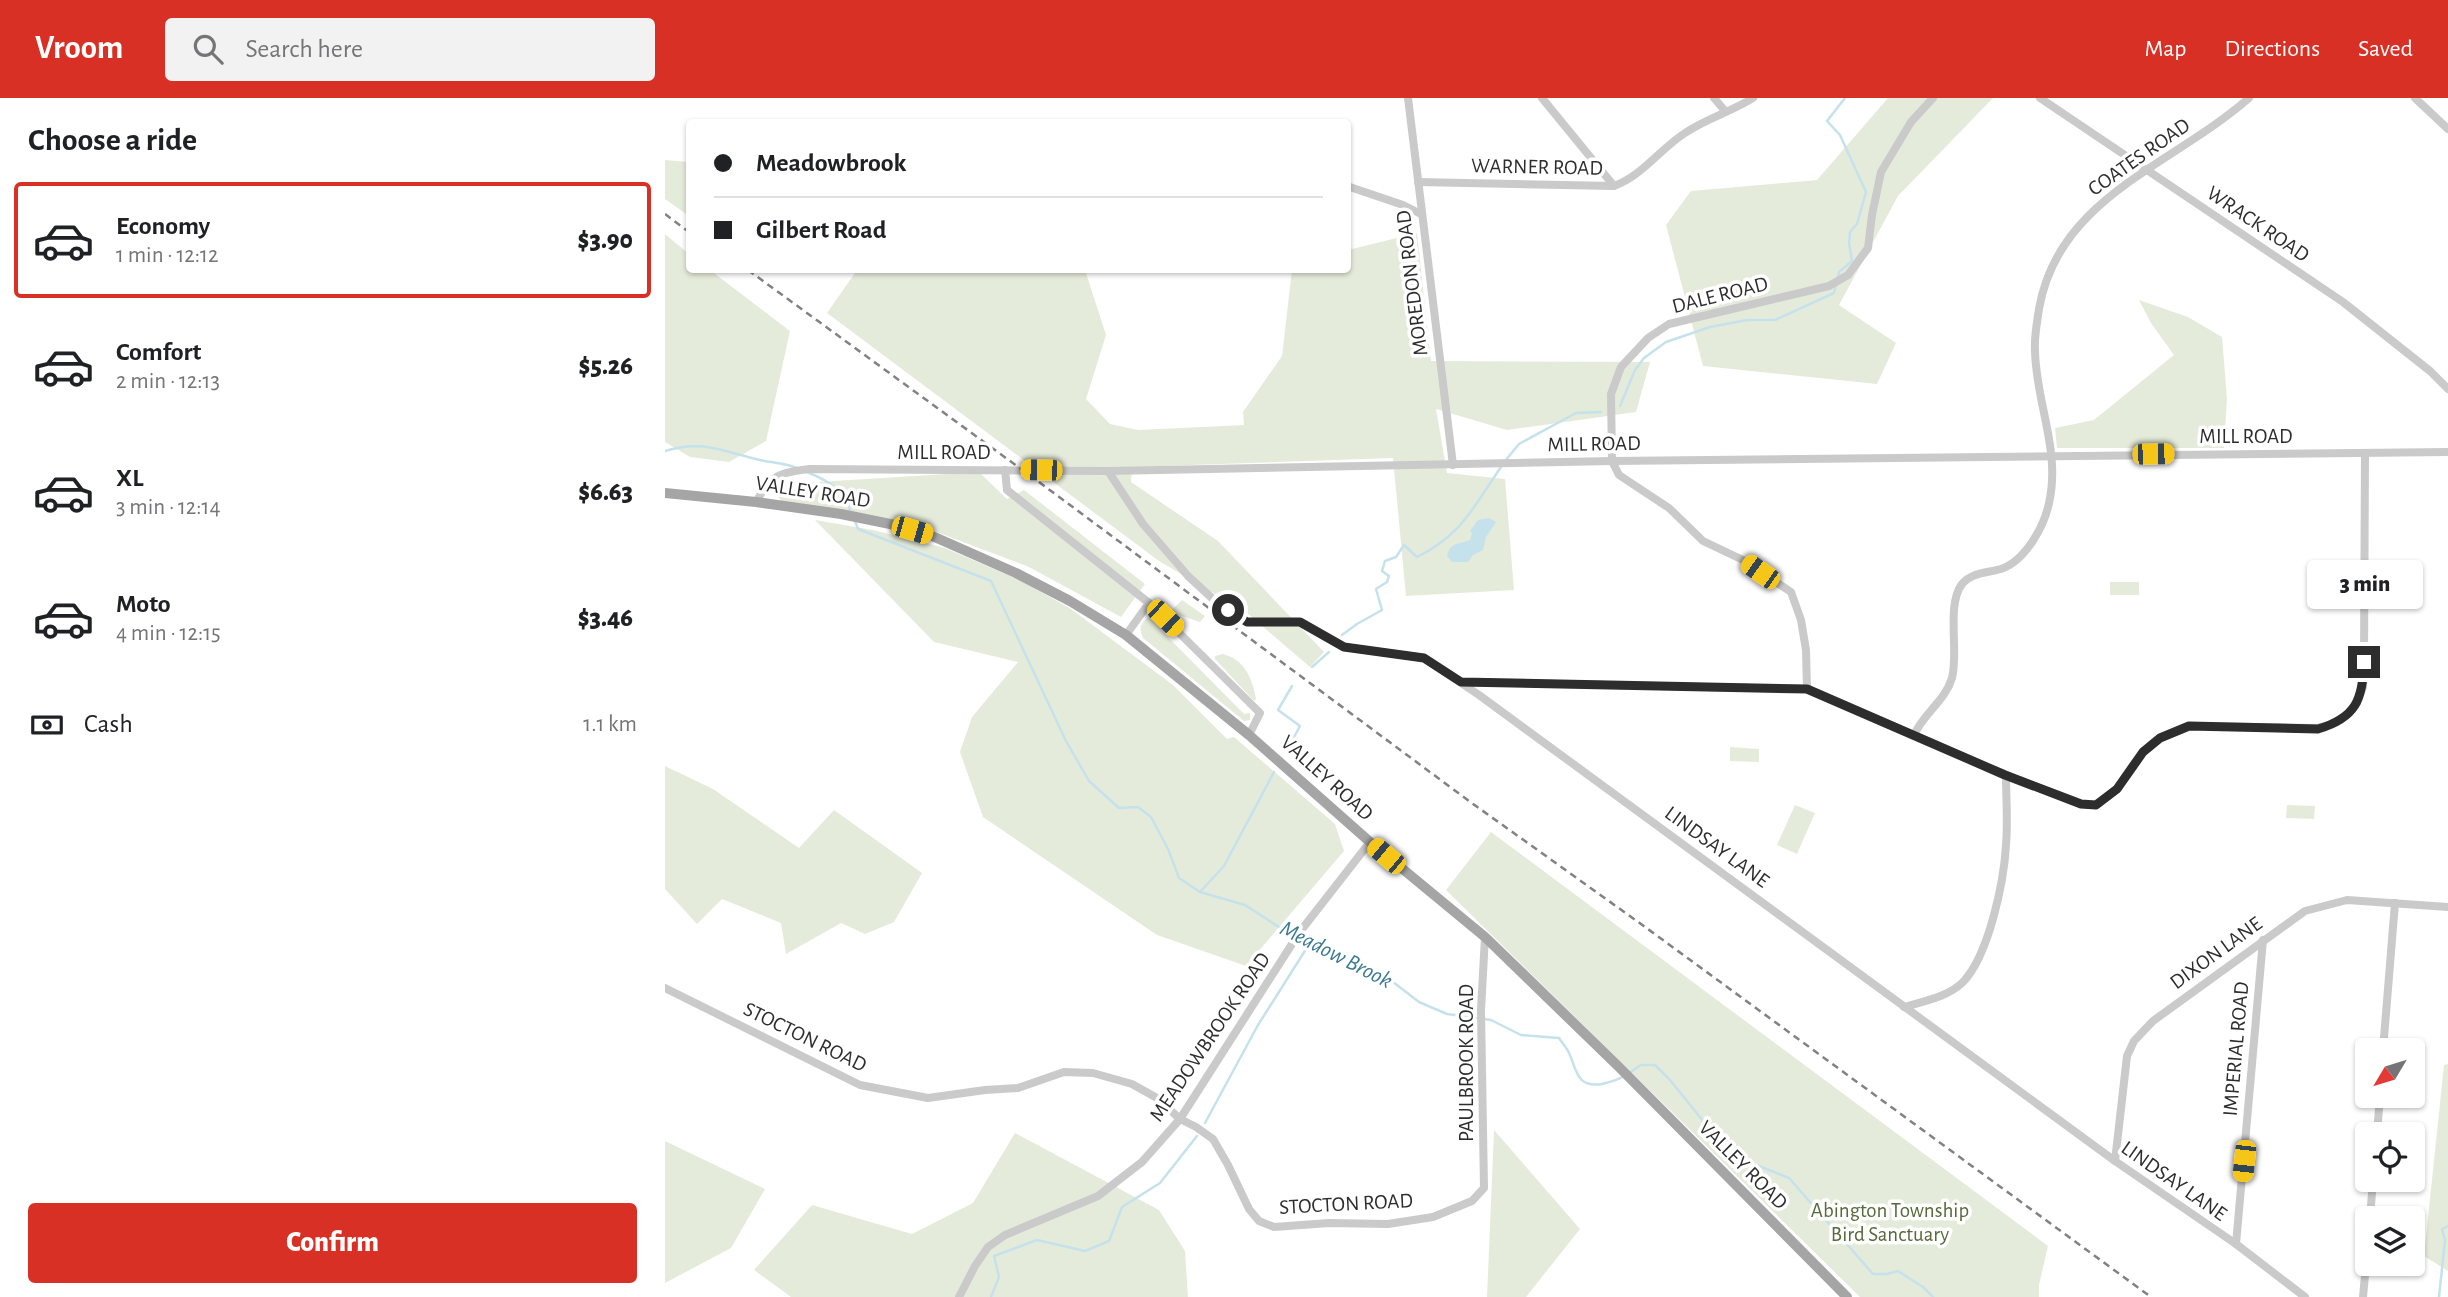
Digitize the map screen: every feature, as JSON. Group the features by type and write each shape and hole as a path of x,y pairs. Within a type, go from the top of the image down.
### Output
{"main road":[{"name":"VALLEY ROAD","path":"665,494 756,502 841,514 930,535 1016,573 1070,601 1126,635 1249,735 1370,842 1485,937 1619,1067 1847,1297"}],"street":[{"name":"MOREDON ROAD","path":"1408,98 1453,465"},
{"path":"1542,98 1615,186"},
{"path":"1714,98 1725,111"},
{"name":"WARNER ROAD","path":"1418,182 1615,186 1627,181 1684,133 1725,111 1734,110 1753,98"},
{"name":"DALE ROAD","path":"1612,461 1611,394 1621,367 1648,338 1669,324 1829,286 1848,275 1868,248 1881,172 1911,122 1933,98"},
{"name":"WRACK ROAD","path":"2041,98 2343,302 2448,389"},
{"name":"COATES ROAD","path":"1914,735 1941,699 1951,680 1955,656 1956,604 1960,588 1971,577 2011,564 2029,545 2049,503 2052,455 2035,348 2040,303 2063,245 2097,206 2212,128 2249,98"},
{"path":"2415,98 2448,129"},
{"path":"1351,188 1403,205 1421,214"},
{"name":"MILL ROAD","path":"756,502 765,486 785,471 810,469 1108,471 1612,461 2448,452"},
{"path":"1461,682 1807,689 2005,775 2081,804 2096,805 2117,789 2151,745 2160,738 2189,726 2318,729 2330,726 2348,714 2357,703 2363,687 2365,453"},
{"path":"1612,461 1619,475 1669,508 1703,541 1743,560 1791,592 1801,620 1806,650 1807,689"},
{"path":"1005,470 1006,486 1011,493 1149,603 1260,713 1249,735"},
{"name":"LINDSAY LANE","path":"1108,471 1143,524 1188,576 1214,600 1247,622 1300,622 1344,647 1424,658 1461,682 2115,1161 2236,1244 2305,1297"},
{"path":"1126,635 1149,603"},
{"path":"1905,1007 1944,994 1963,982 1976,962 1996,906 2006,846 2005,775"},
{"name":"MEADOWBROOK ROAD","path":"959,1297 975,1265 988,1247 1005,1235 1098,1196 1142,1162 1180,1119 1299,933 1370,842"},
{"name":"DIXON LANE","path":"2115,1161 2127,1056 2134,1041 2153,1021 2305,911 2347,900 2448,907"},
{"path":"2384,1038 2395,903"},
{"name":"PAULBROOK ROAD","path":"1484,1188 1481,1010 1485,937"},
{"name":"IMPERIAL ROAD","path":"2236,1244 2263,940"},
{"name":"STOCTON ROAD","path":"665,988 860,1085 928,1098 1018,1088 1064,1072 1093,1073 1132,1084 1157,1098 1180,1119 1213,1139 1249,1209 1259,1221 1274,1227 1329,1223 1388,1224 1433,1217 1472,1201 1484,1188"},
{"path":"2363,1297 2365,1276"}],"green space":[{"path":"1888,98 1993,98 1898,196 1839,305 1896,343 1877,384 1703,366 1666,225 1691,191 1817,180"},
{"path":"665,160 686,162 686,214 665,199"},
{"path":"1417,233 1431,361 1650,362 1636,412 1507,430 1436,409 1447,473 1505,479 1514,590 1406,596 1393,458 1132,467 1131,482 1218,541 1324,652 1310,667 1247,613 1159,561 827,313 855,273 1086,273 1106,335 1086,399 1110,424 1138,430 1244,425 1243,412 1282,356 1292,273 1351,273 1351,249"},
{"path":"665,234 686,252 686,273 714,273 790,331 766,441 729,462 690,457 665,442"},
{"path":"2139,300 2188,317 2222,337 2227,399 2224,448 2057,448 2055,428 2094,420 2174,355 2151,323"},
{"path":"979,472 1007,499 1024,490 1145,584 1121,617 1029,567 926,528 783,503 769,485"},
{"path":"815,520 873,530 945,548 1022,581 1071,609 1173,685 1227,739 1234,737 1335,824 1344,851 1246,966 1157,935 983,817 960,752 972,717 1018,662 934,642"},
{"path":"2110,582 2139,582 2139,595 2110,595"},
{"path":"1182,600 1205,616 1200,622 1170,612"},
{"path":"1152,616 1164,622 1161,630 1244,714 1250,713 1250,720 1244,721 1143,638 1141,625"},
{"path":"1223,654 1242,665 1250,677 1256,699 1254,701 1215,659 1215,656"},
{"path":"1730,747 1759,749 1759,762 1730,761"},
{"path":"665,766 713,789 799,848 834,810 922,873 894,922 865,934 841,923 786,954 781,923 722,899 697,924 665,889"},
{"path":"1795,805 1815,813 1797,854 1777,845"},
{"path":"2287,805 2315,806 2314,819 2286,818"},
{"name":"Abington Township Bird Sanctuary","path":"1491,832 2048,1246 2039,1297 1860,1297 1446,890"},
{"path":"2448,1064 2448,1271 2425,1257 2444,1065"},
{"path":"1494,1130 1580,1229 1526,1297 1487,1297"},
{"path":"1015,1133 1159,1210 1185,1251 1188,1297 791,1297 754,1270 812,1205 912,1234 973,1203"},
{"path":"665,1141 765,1189 731,1248 665,1283"}],"water":[{"path":"1489,518 1496,522 1486,537 1483,550 1473,555 1468,562 1452,562 1447,556 1451,548 1470,540 1470,531 1478,520"}],"waterway":[{"path":"1838,278 1839,272 1852,261 1850,232 1857,224 1866,192 1840,135 1827,121 1845,98"},
{"path":"1620,406 1635,370 1644,358 1666,342 1710,327 1747,320 1775,320 1834,293 1836,284"},
{"path":"1505,461 1519,444 1576,413 1601,412"},
{"name":"Meadow Brook","path":"665,451 702,446 797,468"},
{"path":"1342,635 1382,610 1376,589 1387,582 1389,576 1382,571 1385,561 1396,557 1404,545 1417,557 1445,539 1466,518 1501,467"},
{"name":"Meadow Brook","path":"807,472 833,486 851,512"},
{"name":"Meadow Brook","path":"855,521 858,529 991,581 1066,741 1089,781 1119,808 1138,807 1151,817 1168,849 1179,878 1200,892 1245,905 1308,946 1380,972 1419,1002 1447,1014 1478,1018"},
{"path":"1312,667 1329,652"},
{"path":"1287,750 1300,726 1278,710 1292,686"},
{"path":"1200,892 1224,866 1274,772"},
{"path":"1205,1123 1258,1025 1308,946"},
{"name":"Meadow Brook","path":"1484,1019 1521,1035 1559,1038 1579,1076 1587,1083 1602,1084 1624,1076"},
{"name":"Meadow Brook","path":"1629,1073 1641,1065 1655,1065 1720,1142 1741,1159 1789,1178 1873,1274 1898,1271 1933,1297"},
{"path":"991,1297 999,1277 994,1256 1037,1240 1085,1251 1109,1241 1122,1207 1160,1183 1197,1136"},
{"path":"2439,1297 2445,1240 2442,1229 2448,1226"}],"railway":[{"path":"665,214 686,230"},
{"path":"752,273 1469,801 2151,1297"}],"route":[{"path":"1228,610 1247,622 1300,622 1344,647 1424,658 1461,682 1807,689 2005,775 2081,804 2096,805 2117,789 2143,752 2160,738 2189,726 2318,729 2330,726 2348,714 2357,703 2363,687 2364,662"}]}
